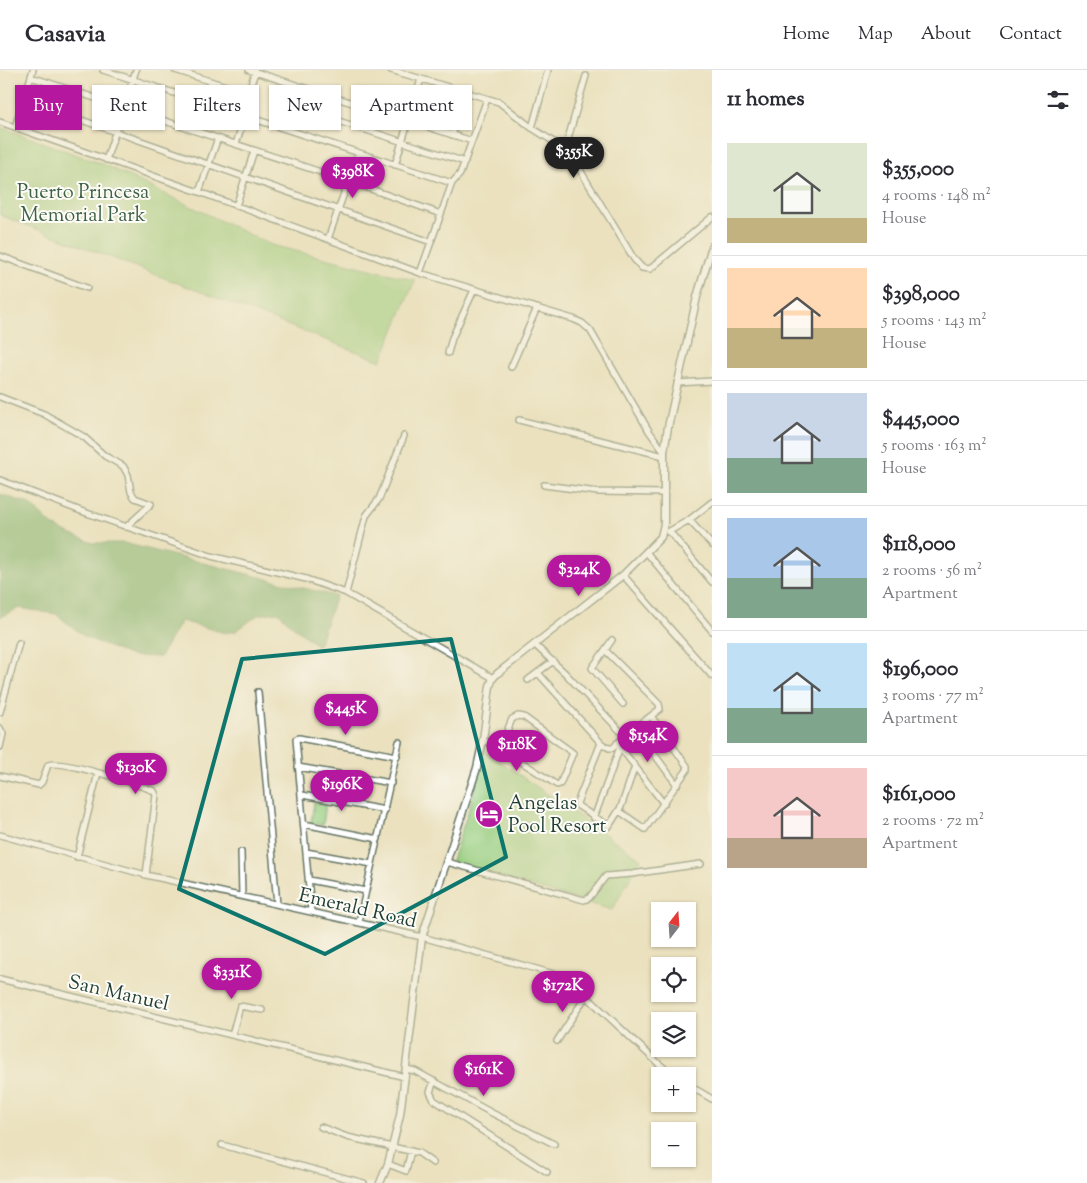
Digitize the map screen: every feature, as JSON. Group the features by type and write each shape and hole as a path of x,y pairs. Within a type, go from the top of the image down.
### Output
{"street":[{"path":"29,85 33,70"},
{"path":"103,70 175,93"},
{"path":"131,85 136,70"},
{"path":"175,70 223,85"},
{"path":"249,70 296,85"},
{"path":"390,70 442,85"},
{"path":"532,128 548,70"},
{"path":"251,85 255,72"},
{"path":"565,149 586,76"},
{"path":"31,77 92,97"},
{"path":"419,85 421,78"},
{"path":"472,95 503,104 532,128 565,149 574,160 634,259 642,268 650,269 712,217"},
{"path":"420,273 452,183 460,174 487,99"},
{"path":"82,120 431,242"},
{"path":"165,121 441,214"},
{"path":"0,122 15,127"},
{"path":"341,122 464,162"},
{"path":"23,130 420,273 582,323 590,330 664,454"},
{"path":"236,144 239,130"},
{"path":"288,130 452,183"},
{"path":"394,164 405,130"},
{"path":"436,130 472,141"},
{"path":"452,135 454,130"},
{"path":"106,160 116,132"},
{"path":"199,192 218,138"},
{"path":"236,206 254,151"},
{"path":"328,240 358,153"},
{"path":"712,246 697,297 677,383 664,454 666,532 712,582"},
{"path":"0,256 87,288"},
{"path":"448,353 452,338 474,290"},
{"path":"511,367 537,308"},
{"path":"677,383 712,381"},
{"path":"0,397 44,414 59,422 84,437 105,456 122,466 128,475 131,492 135,498 151,504 126,527"},
{"path":"519,420 664,454"},
{"path":"346,593 366,516 379,499 404,436"},
{"path":"0,480 126,527 211,556 306,579 346,593 493,678"},
{"path":"544,485 598,492 664,493"},
{"path":"380,1183 388,1164 399,1122 422,937 477,768 487,699 493,678 623,575 666,532 689,520 712,502"},
{"path":"689,520 712,545"},
{"path":"647,553 712,631"},
{"path":"623,575 712,676"},
{"path":"612,640 592,668 623,704"},
{"path":"0,712 20,643"},
{"path":"535,645 553,661 625,736"},
{"path":"594,818 619,745 625,736 660,708 605,650"},
{"path":"528,680 553,661"},
{"path":"538,673 601,743 612,749 619,745"},
{"path":"258,692 277,904"},
{"path":"482,740 500,748 557,785 560,784 573,754 524,718 518,716 512,719 500,748"},
{"path":"619,812 645,829 687,770 687,766 652,716"},
{"path":"0,728 3,734 0,747"},
{"path":"635,728 677,785"},
{"path":"311,912 296,740 298,738 397,756"},
{"path":"358,922 399,742"},
{"path":"601,743 577,805 594,818 609,826 619,812 635,766"},
{"path":"619,745 664,804"},
{"path":"0,776 39,785 42,782 48,765 52,763 98,773 156,792 146,875"},
{"path":"298,767 391,783"},
{"path":"78,857 98,773"},
{"path":"302,795 385,810"},
{"path":"304,824 378,839"},
{"name":"Emerald Road","path":"0,835 146,875 422,937 560,976 568,979 664,1067"},
{"path":"241,852 242,896"},
{"path":"306,852 372,864"},
{"path":"447,862 584,900 589,898 606,876 701,864"},
{"path":"309,880 366,891"},
{"name":"San Manuel","path":"0,979 405,1077"},
{"path":"558,1041 586,996"},
{"path":"232,1035 240,1006 262,1010"},
{"path":"406,1069 415,1071 554,1144"},
{"path":"434,1081 430,1092 434,1100 547,1172"},
{"path":"696,1090 712,1099"},
{"path":"321,1127 347,1137 422,1154 433,1163"},
{"path":"222,1145 364,1183"},
{"path":"388,1164 406,1171 411,1151"}],"highlighted area":[{"path":"451,639 506,857 325,954 179,889 242,659"}],"green space":[{"name":"Puerto Princesa Memorial Park","path":"0,127 105,165 271,245 415,280 381,361 0,215"},
{"path":"0,494 30,504 52,525 93,543 124,543 336,596 318,646 278,612 258,615 236,631 225,633 181,621 160,657 131,656 85,637 56,614 19,608 0,617"},
{"path":"485,751 641,859 612,910 451,863 469,809"},
{"path":"314,802 326,803 323,825 311,823"}],"place":[{"name":"Angelas Pool Resort","path":"489,814"}]}
